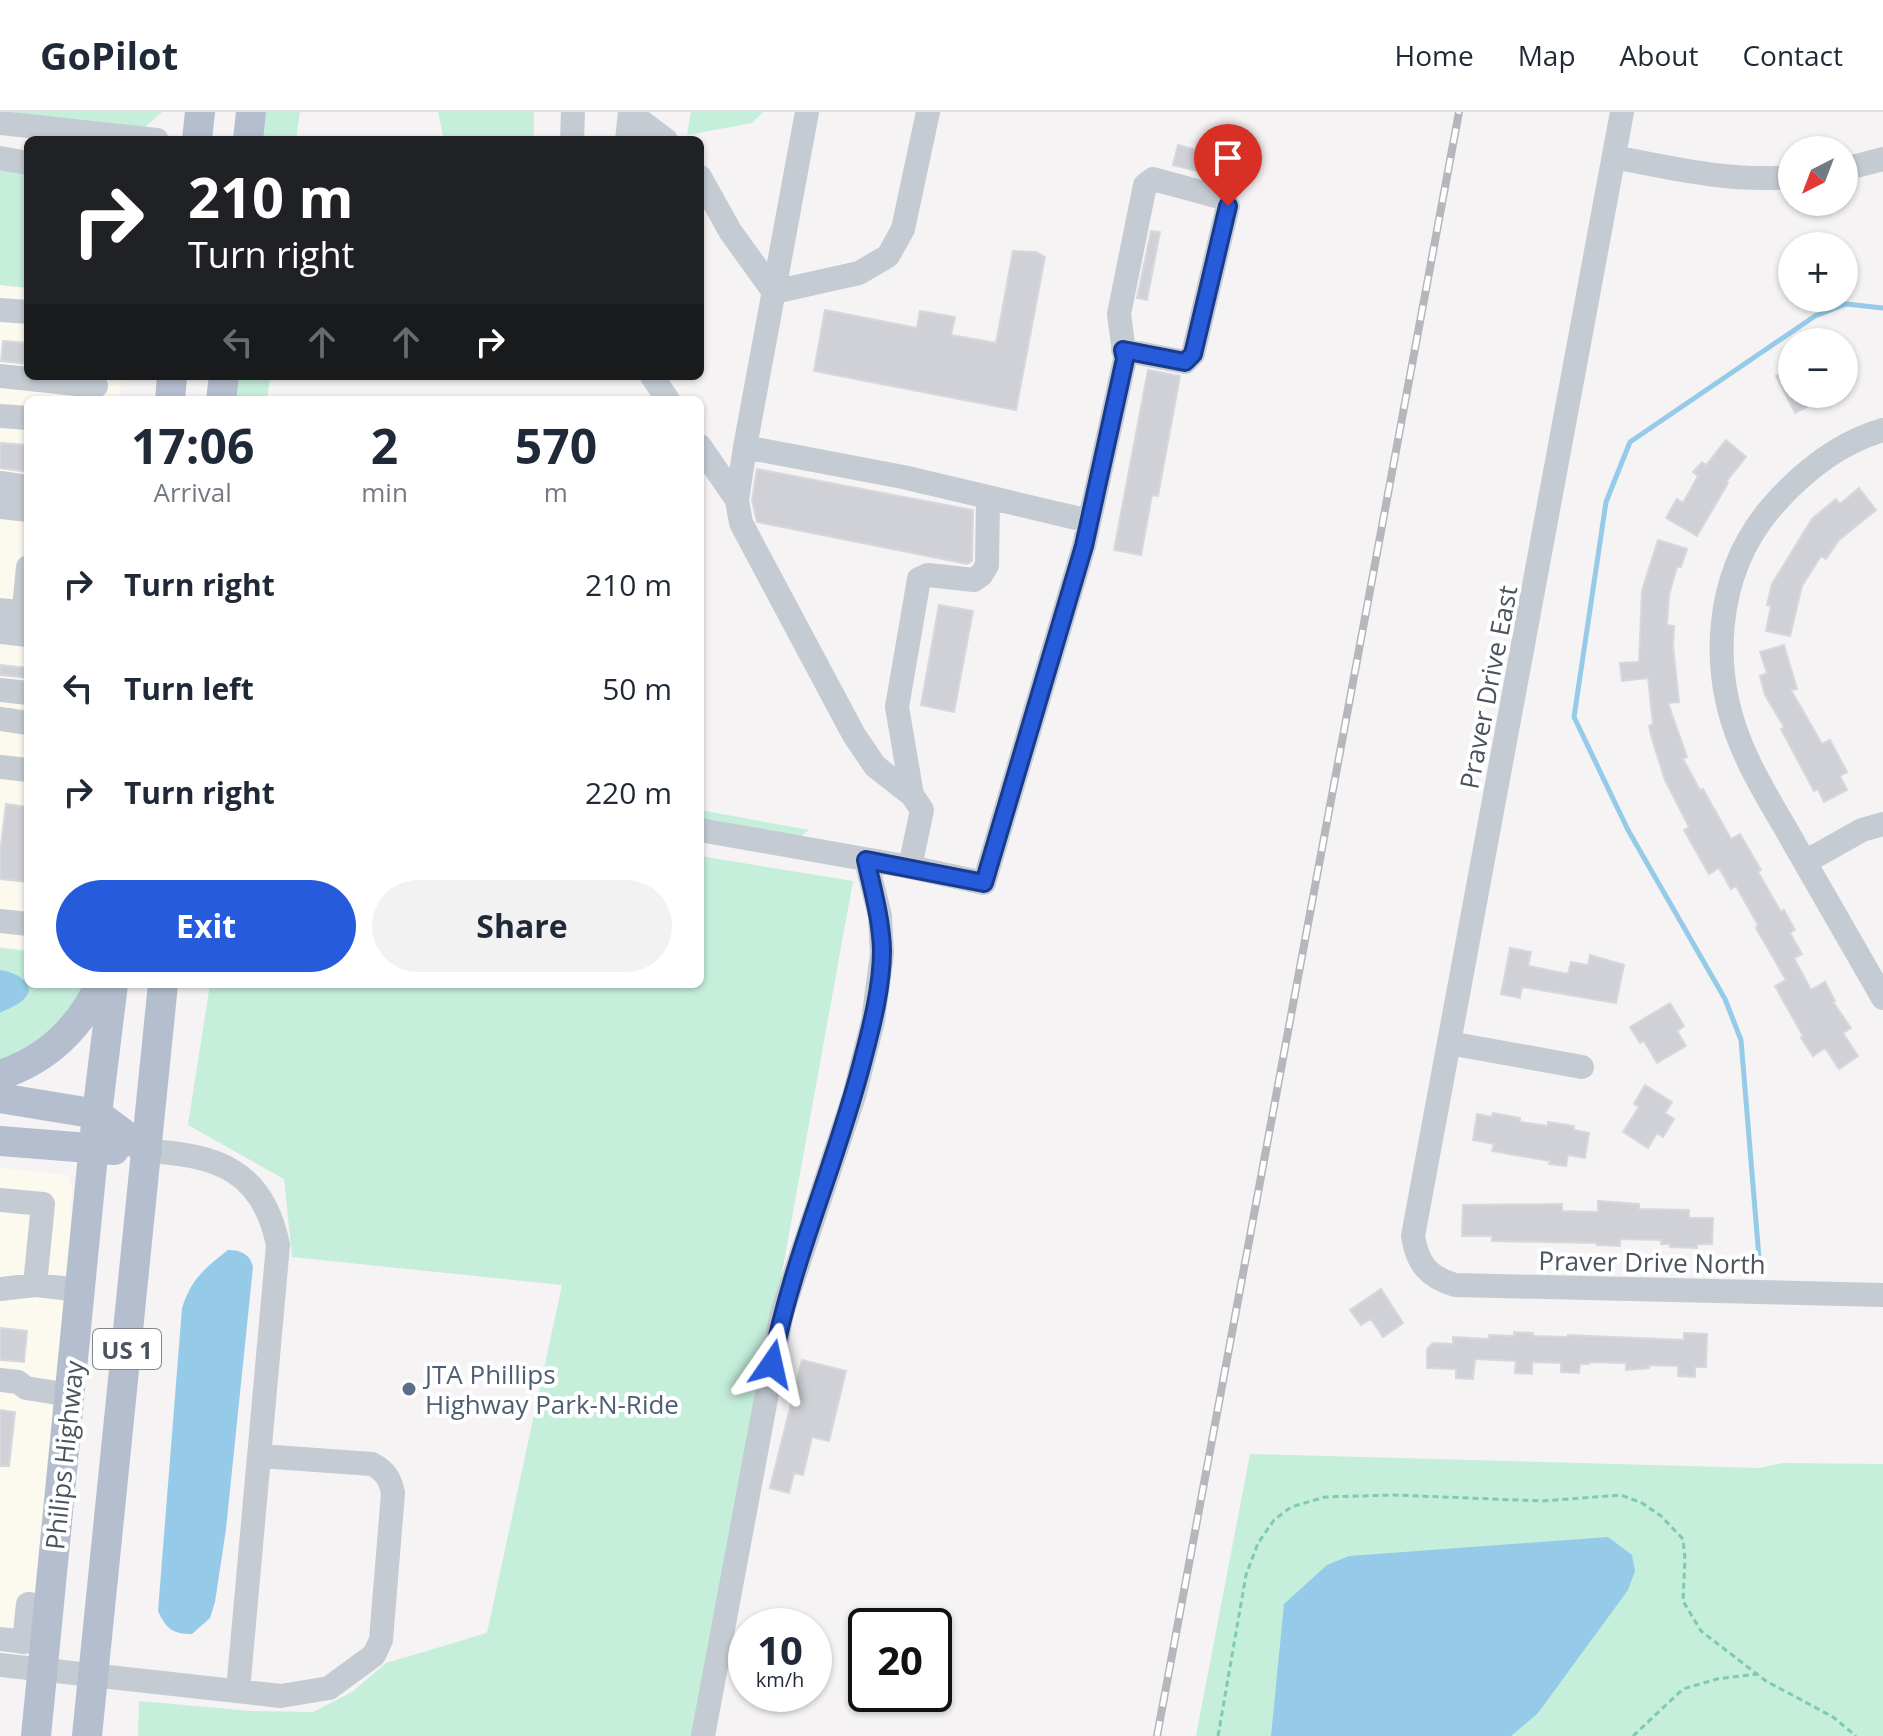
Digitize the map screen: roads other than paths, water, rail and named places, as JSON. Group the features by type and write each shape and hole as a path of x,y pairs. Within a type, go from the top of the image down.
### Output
{"main road":[{"path":"197,136 200,112"},
{"path":"248,136 251,112"},
{"path":"0,1075 48,1052 69,1032 92,1002 98,988"},
{"name":"Philips Highway","path":"36,1736 97,1114 113,988"},
{"name":"Philips Highway","path":"87,1736 163,988"},
{"path":"0,1098 97,1114 147,1151"},
{"path":"0,1141 147,1151"}],"street":[{"path":"572,136 573,112"},
{"path":"807,112 737,500 741,523 854,735 875,766 912,795 922,810 910,867"},
{"path":"774,292 859,273 888,256 903,229 928,112"},
{"name":"Praver Drive East","path":"1425,1269 1416,1254 1413,1236 1622,112"},
{"path":"627,136 630,113"},
{"path":"630,113 661,136"},
{"path":"0,123 120,136"},
{"path":"1614,157 1706,175 1778,178"},
{"path":"0,158 24,162"},
{"path":"1858,165 1883,159"},
{"path":"704,831 984,883 1089,521 1125,359 1123,350 1119,314 1145,185 1153,179 1223,198 1228,206 1193,354 1185,362 1123,350"},
{"path":"704,184 730,231 774,292"},
{"path":"0,310 24,312"},
{"path":"0,376 24,379"},
{"path":"35,380 96,387"},
{"path":"0,416 24,418"},
{"path":"1883,430 1846,445 1806,472 1788,487 1758,523 1745,545 1725,605 1721,656 1731,718 1746,757 1883,998"},
{"path":"745,447 903,477 1089,521"},
{"path":"704,452 737,500"},
{"path":"0,483 24,486"},
{"path":"912,795 897,707 919,579 928,575 974,580 981,575 987,565 988,497"},
{"path":"0,507 24,510"},
{"path":"17,608 24,582"},
{"path":"0,632 24,635"},
{"path":"0,690 24,693"},
{"path":"1,724 24,723"},
{"path":"0,767 24,770"},
{"path":"1805,862 1862,830 1883,824"},
{"path":"703,1736 782,1313 854,1096 873,1021 882,954 880,916 866,860"},
{"path":"0,921 24,924"},
{"path":"1449,1043 1582,1067"},
{"path":"147,1151 209,1161 233,1170 259,1195 272,1218 278,1245 238,1690"},
{"path":"0,1200 43,1204 35,1285"},
{"name":"Praver Drive North","path":"1425,1269 1440,1281 1455,1285 1883,1295"},
{"path":"0,1289 35,1285 81,1290"},
{"path":"0,1380 70,1395"},
{"path":"0,1665 281,1696 329,1688 374,1655 381,1640 393,1493 384,1471 372,1464 260,1456"},
{"path":"0,1639 24,1642 28,1604 49,1607"}],"water":[{"path":"0,970 17,975 24,981 24,988 29,988 22,1001 0,1013"},
{"path":"228,1250 244,1254 253,1267 226,1529 210,1618 192,1634 185,1634 171,1629 158,1611 182,1308 200,1275"},
{"path":"1608,1537 1632,1555 1635,1571 1628,1590 1538,1713 1511,1736 1271,1736 1284,1604 1327,1565 1349,1556"}],"waterway":[{"path":"1759,1258 1741,1040 1725,999 1628,830 1574,717 1606,502 1630,442 1815,316 1846,304 1883,308"}],"railway":[{"path":"1157,1736 1459,112"}],"place":[{"name":"JTA Phillips Highway Park-N-Ride","path":"409,1389"}]}
